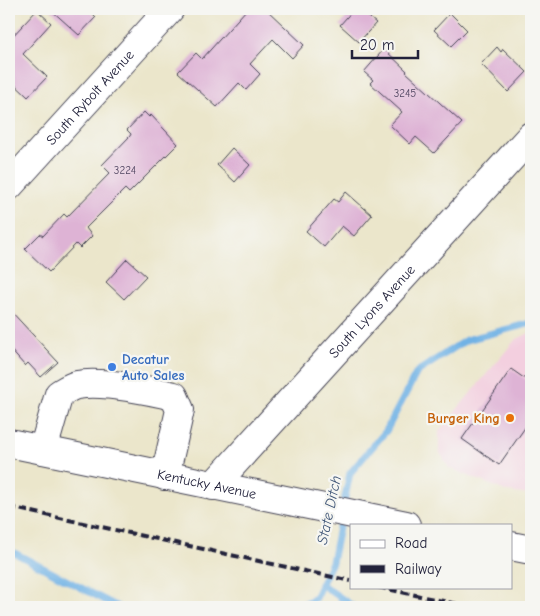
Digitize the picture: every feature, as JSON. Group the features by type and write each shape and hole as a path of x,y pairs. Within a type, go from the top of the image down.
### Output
{"street":[{"name":"South Rybolt Avenue","path":"9,186 170,9"},
{"name":"South Lyons Avenue","path":"213,486 531,136"},
{"path":"43,450 59,394 76,385 108,385 146,390 174,396 180,410 165,476"},
{"name":"Kentucky Avenue","path":"9,443 394,522"},
{"path":"512,546 531,550"}],"shaded area":[{"path":"531,332 531,495 508,492 449,468 439,451 439,431 515,340"}],"building":[{"path":"50,9 88,9 96,17 79,35"},
{"path":"247,9 266,9 304,45 292,58 273,39 250,64 260,74 246,90 239,83 217,107 178,72 196,53 202,59"},
{"path":"354,9 359,9 376,23 359,42 340,25"},
{"path":"37,10 51,23 23,54 47,77 28,97 9,79 9,40"},
{"path":"450,13 467,30 451,46 434,30"},
{"path":"497,47 501,52 503,49 527,72 508,92 481,64"},
{"path":"384,49 406,72 462,123 434,153 416,137 410,144 390,125 402,112 370,83 373,80 364,72"},
{"path":"144,112 149,117 151,115 178,144 129,193 125,189 86,228 92,236 80,248 76,244 49,272 25,249 40,234 43,236 64,214 67,217 110,173 102,165 130,136 131,134 127,130"},
{"path":"232,148 250,165 235,182 217,165"},
{"path":"346,192 372,215 354,236 342,226 324,247 306,231 334,199 338,202"},
{"path":"127,259 146,276 124,299 106,282"},
{"path":"9,309 58,362 41,377 28,363 25,366 9,348"},
{"path":"511,369 531,383 531,419 499,465 462,439"}],"waterway":[{"name":"State Ditch","path":"343,507 350,473 386,431 417,372 466,340 531,323"},
{"name":"State Ditch","path":"298,607 315,598 332,562 341,517"},
{"name":"State Ditch","path":"9,550 118,607"},
{"path":"321,584 354,607"}],"railway":[{"path":"9,507 350,581"},
{"path":"383,588 471,607"}],"place":[{"name":"Decatur Auto Sales","path":"112,367"},
{"name":"Burger King","path":"510,418"}]}
